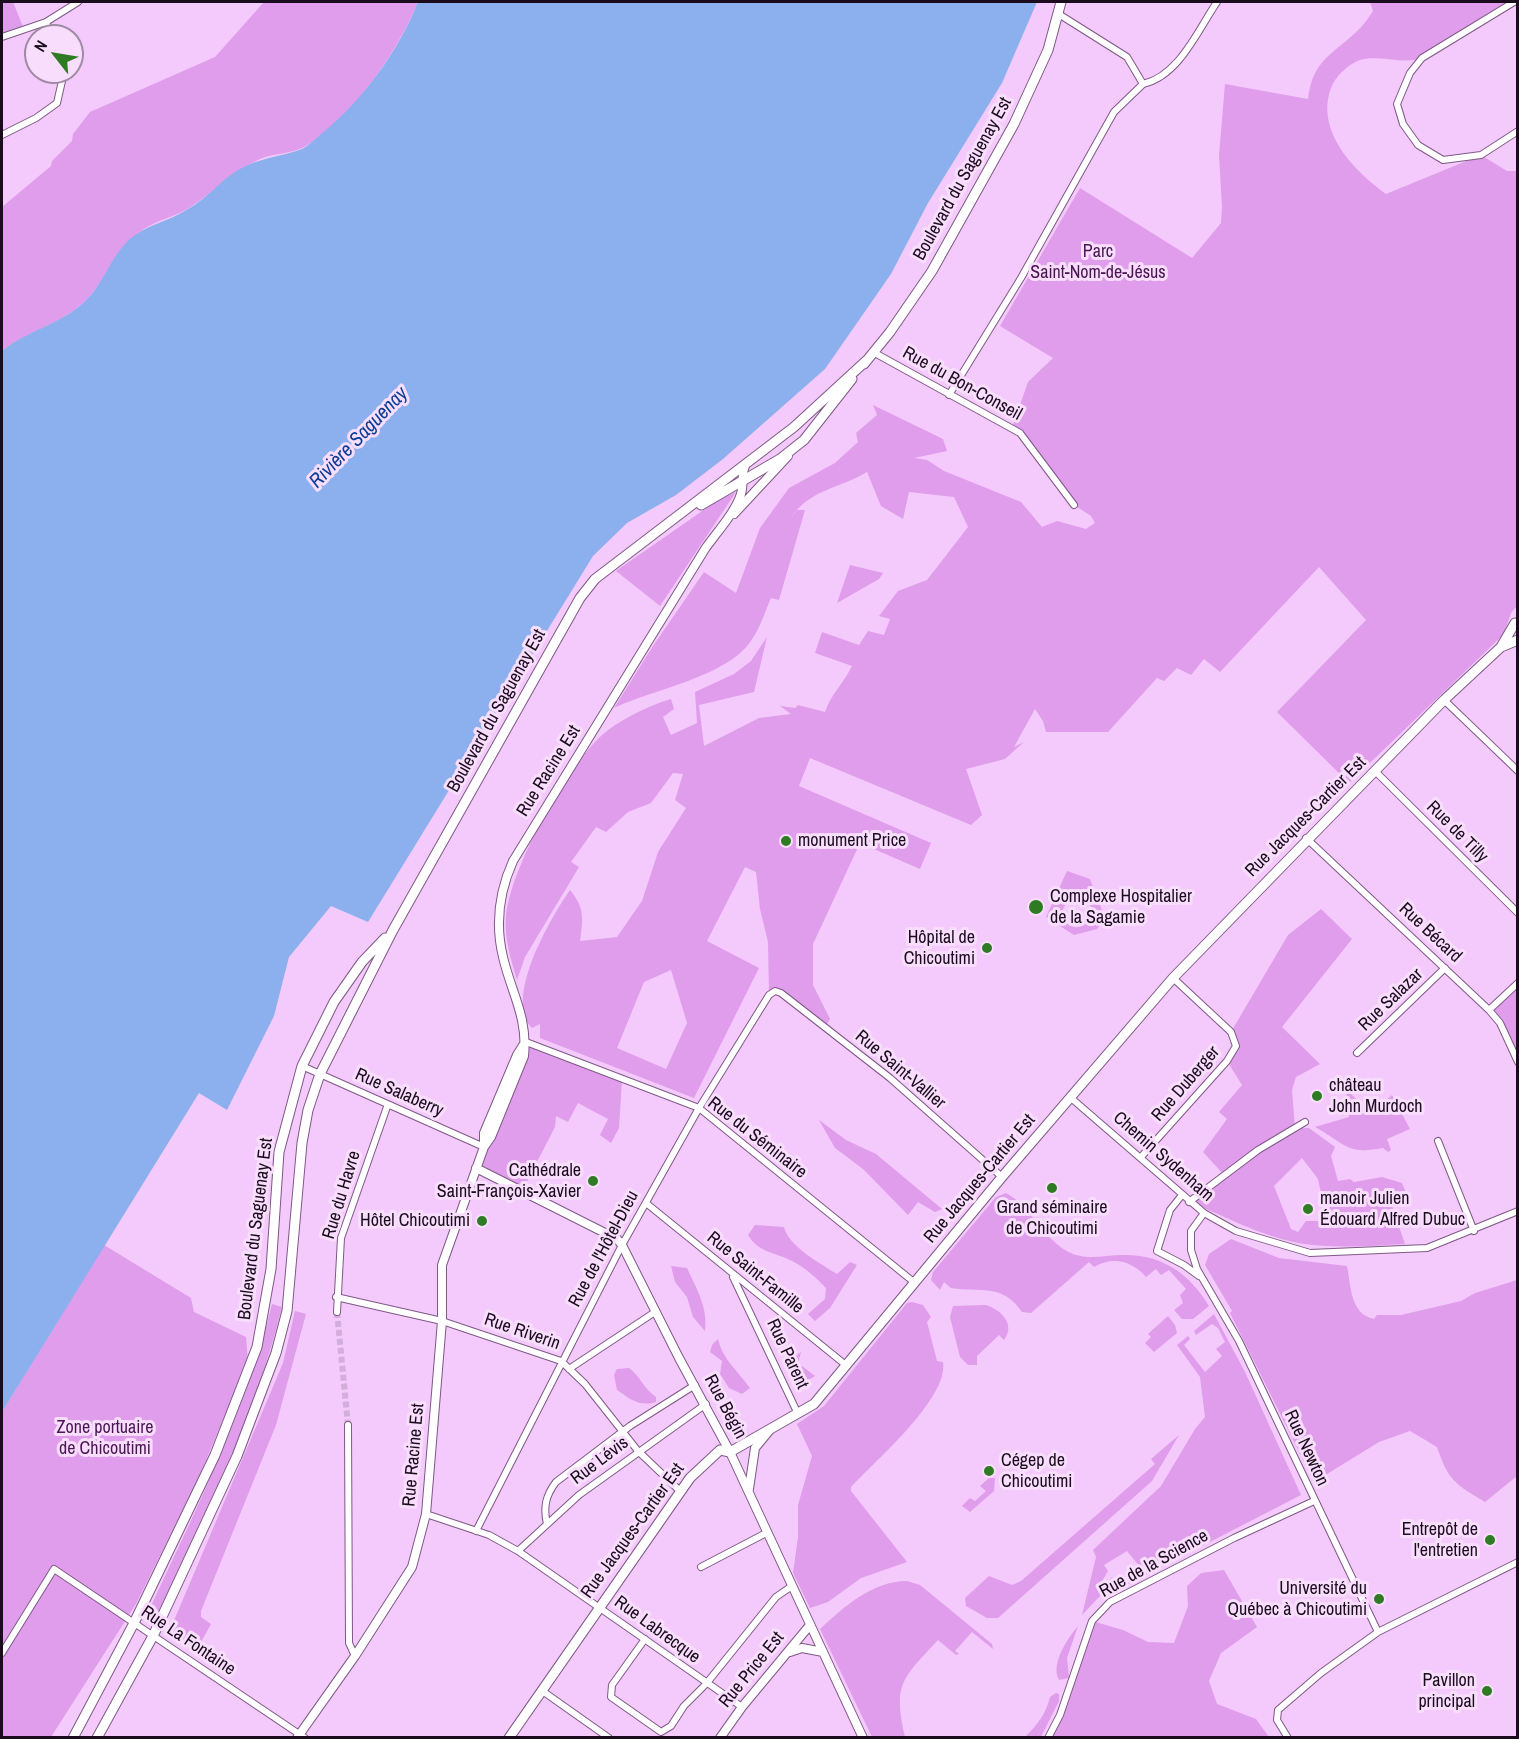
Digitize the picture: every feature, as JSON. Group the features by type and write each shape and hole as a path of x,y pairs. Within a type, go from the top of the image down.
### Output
{"main road":[{"name":"Boulevard du Saguenay Est","path":"658,531 780,459 804,440 870,356 932,271 1014,124 1048,50 1061,2"},
{"name":"Boulevard du Saguenay Est","path":"97,1737 153,1636 237,1456 276,1353 287,1311 302,1143 308,1110 320,1074 393,930 580,598 604,570 794,428 870,356"},
{"name":"Rue Jacques-Cartier Est","path":"509,1737 690,1478 720,1450 730,1452 814,1404 1002,1177 1173,978 1306,838 1444,700 1501,647 1517,623"},
{"name":"Rue Jacques-Cartier Est","path":"1501,647 1518,640"},
{"name":"Boulevard du Saguenay Est","path":"73,1737 135,1623 215,1455 257,1347 271,1269 279,1152 302,1066 334,1002 362,962 393,930"}],"street":[{"path":"2,37 46,22 78,2"},
{"path":"949,395 1021,278 1114,112 1143,84 1158,80 1171,70 1217,2"},
{"path":"1514,2 1422,58 1410,73 1397,104 1403,124 1418,145 1443,160 1481,155 1518,131"},
{"path":"1057,13 1127,57 1143,84"},
{"path":"2,135 36,118 57,103 61,84"},
{"name":"Rue du Bon-Conseil","path":"870,356 1020,432 1074,505"},
{"name":"Rue Racine Est","path":"712,540 804,440"},
{"name":"Rue Racine Est","path":"301,1736 412,1567 426,1514 442,1321 442,1264 484,1147 491,1137 524,1056 526,1042 521,1006 502,957 499,903 504,882 513,861 741,493 745,466"},
{"path":"1444,700 1518,771"},
{"name":"Rue de Tilly","path":"1375,771 1518,913"},
{"name":"Rue Bécard","path":"1306,838 1489,1010 1500,1023 1518,1062"},
{"name":"Rue Salazar","path":"1357,1053 1445,968"},
{"name":"Rue Duberger","path":"1141,1157 1227,1061 1236,1046 1231,1032 1173,978"},
{"path":"1489,1010 1518,983"},
{"name":"Rue de l'Hôtel-Dieu","path":"476,1531 622,1245 699,1108 770,995 775,991"},
{"name":"Rue Saint-Vallier","path":"775,991 781,993 890,1078 1002,1177"},
{"name":"Rue du Séminaire","path":"526,1042 699,1108 915,1283"},
{"name":"Rue Salaberry","path":"302,1066 484,1147"},
{"name":"Chemin Sydenham","path":"1071,1098 1204,1213 1236,1231 1310,1252 1427,1248 1474,1231 1518,1211"},
{"name":"Rue du Havre","path":"337,1312 336,1297 341,1238 388,1104"},
{"path":"1189,1202 1258,1150 1305,1122"},
{"path":"1438,1141 1474,1231"},
{"path":"477,1168 617,1239 622,1245"},
{"name":"Rue Newton","path":"1182,1195 1170,1210 1157,1251 1184,1265 1201,1279"},
{"name":"Rue Saint-Famille","path":"646,1203 847,1366"},
{"name":"Rue Newton","path":"1204,1213 1191,1231 1191,1250 1201,1279 1239,1341 1378,1632"},
{"name":"Rue Bégin","path":"622,1245 730,1452 863,1737"},
{"name":"Rue Parent","path":"732,1274 799,1414"},
{"name":"Rue Riverin","path":"336,1297 442,1321 561,1361 638,1451 680,1491"},
{"path":"569,1369 655,1312"},
{"path":"547,1524 545,1505 549,1491 556,1482 622,1431 695,1385"},
{"name":"Rue Lévis","path":"518,1551 579,1495 706,1404"},
{"path":"348,1425 350,1642 355,1656"},
{"path":"748,1490 755,1448 769,1431"},
{"name":"Rue de la Science","path":"1048,1737 1060,1715 1092,1621 1110,1602 1234,1538 1314,1501"},
{"name":"Rue Labrecque","path":"426,1514 476,1531 518,1551 742,1707"},
{"path":"701,1567 768,1532"},
{"path":"1288,1737 1276,1720 1281,1706 1378,1632 1518,1562"},
{"name":"Rue La Fontaine","path":"2,1653 54,1569 301,1736"},
{"path":"645,1639 612,1685 610,1697 661,1732 670,1726 684,1706 706,1684 776,1597 792,1586"},
{"name":"Rue Price Est","path":"720,1737 810,1625"},
{"path":"790,1652 802,1648 823,1652"},
{"path":"542,1690 609,1737"}],"green space":[{"path":"2,2 13,2 24,29 2,37"},
{"path":"264,2 418,2 399,41 371,83 339,120 321,136 299,149 265,157 250,164 189,208 144,229 124,246 99,284 75,310 2,351 2,207 51,166 52,161 72,141 73,134 90,112 215,57"},
{"name":"Parc Saint-Nom-de-Jésus","path":"1370,2 1514,2 1424,57 1409,60 1375,58 1355,62 1342,71 1336,80 1331,88 1327,104 1328,119 1340,149 1362,174 1386,194 1481,155 1507,171 1518,171 1517,606 1511,613 1504,634 1349,783 1277,712 1366,620 1319,567 1220,672 1204,659 1191,675 1177,668 1164,681 1157,678 1108,732 1046,732 1043,721 1035,709 1014,747 1024,742 1005,759 966,769 982,815 971,825 810,758 799,786 931,843 920,869 860,843 813,944 813,985 830,1019 825,1028 781,993 769,995 768,942 760,909 756,872 745,867 707,941 759,968 694,1098 540,1038 540,1024 532,1028 525,1015 523,998 533,958 552,919 570,890 581,908 580,941 617,937 642,901 658,852 686,808 675,800 683,774 673,773 651,803 628,812 606,832 596,827 571,862 579,867 525,957 517,980 507,940 506,916 517,873 540,824 568,777 602,735 630,716 671,699 674,709 663,717 671,735 697,723 695,692 734,674 751,661 767,637 754,692 699,705 704,746 759,718 791,714 780,706 795,708 798,705 825,712 852,666 815,653 822,632 859,645 868,631 884,635 890,619 879,616 898,591 927,580 968,527 954,497 909,492 903,519 881,506 867,472 816,495 797,510 805,510 779,600 771,598 754,636 740,653 707,673 614,708 704,572 736,593 760,528 789,488 835,463 858,442 856,433 877,415 873,405 943,439 947,451 914,458 927,460 944,471 1021,502 1042,527 1057,521 1086,529 1095,523 1091,516 1074,505 1012,428 1028,382 1053,358 1000,326 1080,188 1192,258 1221,223 1219,155 1225,84 1308,99 1310,86 1318,68 1330,54 1365,23 1373,11","holes":["671,970 687,1023 666,1069 617,1048 644,982"]},
{"path":"736,492 660,606 616,571 718,500"},
{"path":"850,565 883,573 879,579 837,603"},
{"path":"1067,871 1090,879 1105,918 1097,929 1074,935 1046,917","holes":["1076,897 1086,901 1091,907 1090,919 1079,927 1072,927 1063,918 1064,907"]},
{"path":"1321,909 1352,939 1282,1027 1320,1064 1296,1077 1292,1090 1295,1128 1309,1128 1335,1147 1331,1156 1338,1181 1350,1179 1354,1182 1382,1177 1402,1183 1406,1193 1390,1200 1405,1244 1338,1246 1298,1243 1257,1231 1189,1202 1224,1175 1203,1152 1227,1119 1219,1112 1242,1085 1227,1061 1236,1046 1231,1032 1288,935","holes":["1302,1158 1318,1179 1324,1206 1331,1221 1306,1221 1298,1232 1291,1229 1274,1186"]},
{"path":"1517,983 1517,1063 1489,1010"},
{"path":"526,1042 622,1080 619,1128 611,1143 600,1135 608,1119 578,1103 568,1122 556,1116 555,1127 522,1191 476,1168"},
{"path":"1346,1089 1371,1114 1392,1095 1410,1129 1387,1139 1391,1150 1388,1152 1383,1148 1353,1149 1315,1127 1349,1117"},
{"path":"819,1120 846,1140 876,1154 942,1209 935,1212 918,1202 908,1215 863,1169 835,1148"},
{"path":"1006,1193 1022,1205 1049,1237 1072,1254 1087,1257 1137,1256 1162,1262 1174,1268 1193,1284 1209,1306 1193,1319 1182,1319 1174,1310 1183,1303 1180,1295 1186,1289 1169,1270 1161,1275 1156,1269 1146,1277 1135,1267 1115,1261 1094,1267 1089,1262 1031,1313 1022,1312 1006,1296 998,1293 951,1288 944,1282 940,1290 931,1280 933,1272 996,1197"},
{"path":"755,1225 784,1227 798,1248 837,1274 850,1262 857,1265 830,1308 815,1321 808,1314 825,1299 826,1288 797,1264 752,1241 748,1235"},
{"path":"1231,1239 1279,1258 1347,1266 1356,1305 1366,1316 1374,1319 1377,1315 1401,1315 1461,1301 1475,1293 1517,1280 1517,1476 1485,1502 1454,1480 1445,1467 1437,1447 1410,1431 1379,1442 1314,1482 1230,1313 1232,1311 1205,1265 1209,1254"},
{"name":"Zone portuaire de Chicoutimi","path":"104,1245 191,1298 194,1312 246,1337 248,1361 198,1479 136,1604 51,1737 2,1737 2,1412"},
{"path":"671,1266 687,1268 703,1306 705,1331 693,1317 687,1297 675,1282"},
{"path":"907,1303 923,1305 931,1317 927,1322 937,1361 943,1362 942,1377 923,1411 851,1487 851,1491 907,1562 861,1578 828,1602 810,1608 793,1573 798,1537 798,1505 812,1456 797,1424 824,1406"},
{"path":"272,1304 282,1307 259,1385 229,1462 161,1612 151,1606 219,1458 249,1382"},
{"path":"986,1305 997,1310 1005,1318 1008,1323 1007,1334 1004,1340 999,1335 977,1356 977,1365 968,1365 960,1357 950,1317 953,1306"},
{"path":"295,1311 306,1314 276,1425 201,1611 201,1617 211,1624 201,1642 221,1656 214,1664 170,1630 283,1363"},
{"path":"1214,1314 1245,1372 1301,1495 1109,1594 1106,1584 1112,1577 1116,1582 1140,1567 1127,1551 1104,1565 1108,1571 1100,1585 1101,1595 1082,1615 1096,1557 1093,1550 1161,1486 1195,1429 1205,1417 1200,1377 1177,1345 1188,1336 1190,1339 1184,1345 1205,1372 1222,1356 1216,1349 1225,1342 1218,1328 1212,1324 1196,1335 1194,1331"},
{"path":"1168,1316 1175,1325 1177,1333 1154,1352 1145,1343 1151,1337 1148,1334"},
{"path":"718,1339 727,1359 750,1388 742,1394 729,1388 720,1374 722,1361 710,1352 712,1345"},
{"path":"801,1352 798,1363 815,1376 797,1387 786,1363"},
{"path":"629,1368 656,1397 656,1402 640,1403 617,1390 614,1375 617,1369"},
{"path":"1179,1435 1152,1481 998,1618 987,1618 966,1606 965,1598 989,1576 1012,1585 1021,1581 1155,1464 1151,1459"},
{"path":"989,1478 995,1478 994,1491 970,1512 962,1506 970,1498 975,1501 986,1491 980,1486"},
{"path":"1224,1570 1257,1627 1221,1653 1209,1681 1217,1704 1256,1719 1269,1737 1048,1738 1092,1621 1123,1630 1148,1642 1174,1643 1188,1606 1187,1586 1201,1573"},
{"path":"907,1581 920,1585 992,1644 993,1649 972,1632 955,1651 959,1654 956,1655 938,1640 916,1664 904,1683 900,1705 905,1737 872,1737 820,1629 849,1604 870,1590 894,1582"},
{"path":"1078,1626 1067,1658 1069,1678 1059,1680 1058,1659"},
{"path":"1056,1693 1059,1694 1059,1701 1041,1737 1025,1737 1041,1718 1050,1697"}],"water":[{"name":"Rivière Saguenay","path":"418,2 1037,2 1002,83 928,203 891,274 825,369 723,459 676,495 627,523 593,556 368,922 331,906 289,957 274,1016 227,1110 199,1093 2,1412 2,351 21,338 74,311 91,295 120,250 135,235 195,205 231,174 246,166 302,149 311,143 350,107 377,74 400,39"}],"tunnel":[{"path":"337,1312 348,1425"}],"place":[{"name":"monument Price","path":"786,841"},
{"name":"Complexe Hospitalier de la Sagamie","path":"1036,907"},
{"name":"Hôpital de Chicoutimi","path":"987,948"},
{"name":"château John Murdoch","path":"1317,1096"},
{"name":"Cathédrale Saint-François-Xavier","path":"593,1181"},
{"name":"Grand séminaire de Chicoutimi","path":"1052,1188"},
{"name":"manoir Julien Édouard Alfred Dubuc","path":"1308,1209"},
{"name":"Hôtel Chicoutimi","path":"482,1221"},
{"name":"Cégep de Chicoutimi","path":"989,1471"},
{"name":"Entrepôt de l'entretien","path":"1490,1540"},
{"name":"Université du Québec à Chicoutimi","path":"1379,1599"},
{"name":"Pavillon principal","path":"1487,1691"}]}
